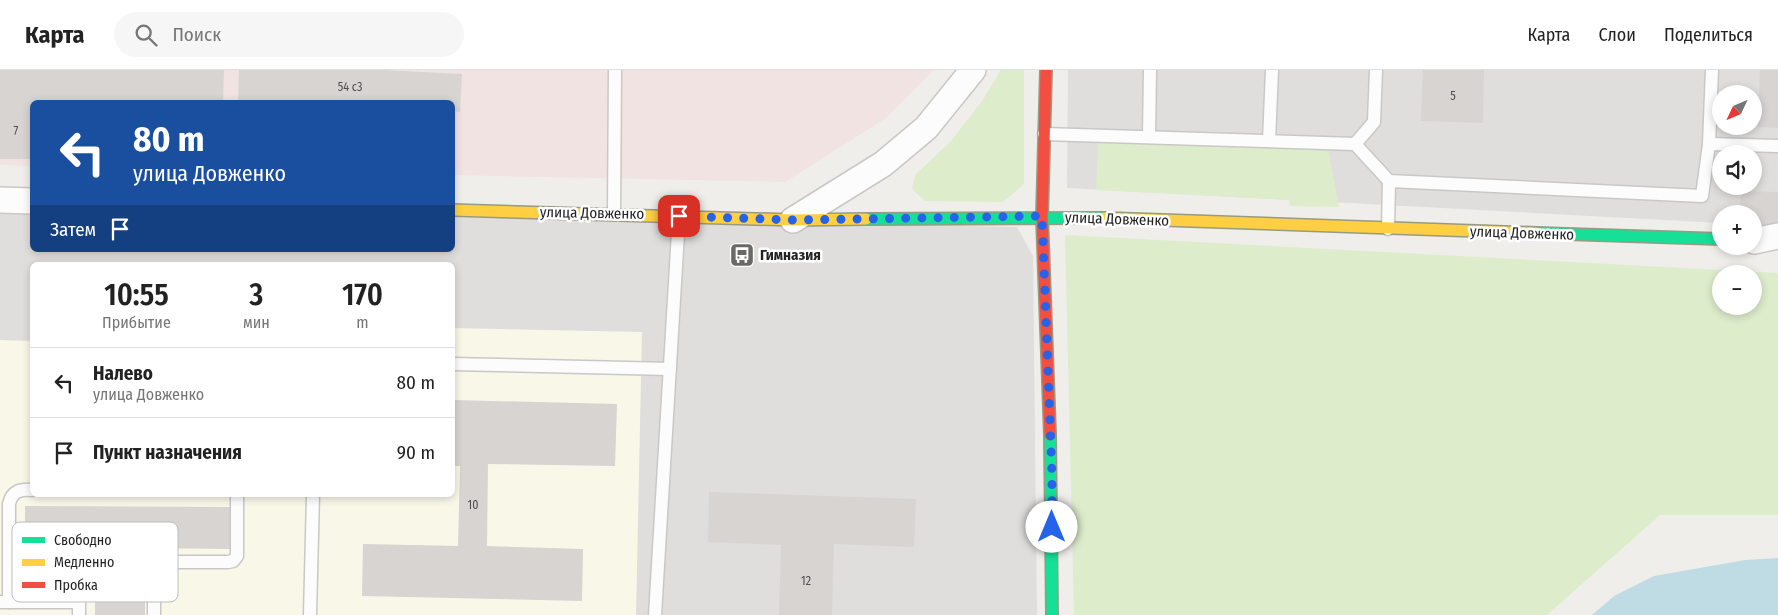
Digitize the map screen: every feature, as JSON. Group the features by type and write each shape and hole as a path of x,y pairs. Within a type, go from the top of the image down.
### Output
{"street":[{"path":"793,220 883,164 926,128 973,70"},
{"path":"1046,70 1042,216 1052,474 1052,615"},
{"path":"0,200 30,201"},
{"name":"улица Довженко","path":"455,210 793,220 1042,216 1712,239"},
{"path":"1762,240 1778,236"}],"lane":[{"path":"614,70 614,214"},
{"path":"1149,137 1150,70"},
{"path":"1269,141 1272,70"},
{"path":"1355,144 1374,122 1376,70"},
{"path":"1389,181 1702,196 1709,144 1712,70"},
{"path":"1044,134 1355,144 1389,181 1388,229"},
{"path":"1709,144 1778,146"},
{"path":"655,615 679,216"},
{"path":"455,364 670,369"},
{"path":"30,490 18,491 11,496 9,504 4,602 79,602 79,615"},
{"path":"178,562 228,562 237,556 237,497"},
{"path":"310,615 312,497"},
{"path":"154,602 154,615"}],"shaded area":[{"path":"0,70 934,70 886,118 785,182 455,175 455,100 30,100 30,166 0,165"},
{"path":"1068,70 1778,70 1778,221 1762,226 1762,205 1712,205 1712,223 1067,188"},
{"path":"0,209 30,210 30,252 455,252 455,217 1017,227 1033,256 1037,615 0,615"},
{"path":"455,328 642,332 636,615 0,615 0,340 30,341 30,497 455,497"}],"green space":[{"path":"1001,70 1024,70 1024,184 1003,202 925,201 912,189 915,175 951,141 982,101"},
{"path":"1098,139 1328,150 1339,207 1290,206 1289,200 1096,190"},
{"path":"1065,235 1712,269 1712,315 1762,315 1762,272 1778,273 1778,515 1660,515 1547,615 1074,615"}],"water":[{"path":"1778,558 1778,615 1592,615 1614,596 1654,576 1745,560"}],"building":[{"path":"0,70 224,70 223,100 30,100 30,159 0,159"},
{"path":"239,70 384,70 462,74 460,112 455,111 455,100 238,100"},
{"path":"1423,70 1484,70 1483,123 1421,121"},
{"path":"1760,70 1778,70 1778,128 1762,127 1762,85 1759,85"},
{"path":"1762,192 1778,192 1778,231 1762,230 1762,205 1740,205 1741,195 1762,195"},
{"path":"455,400 617,404 615,466 488,464 487,546 583,549 582,601 362,596 363,544 458,546 460,466 455,466"},
{"path":"709,492 916,499 914,547 834,544 832,615 779,615 781,545 708,542"},
{"path":"25,506 230,507 230,549 178,548 178,522 25,522"},
{"path":"95,602 145,602 145,615 95,615"}],"traffic: fast":[{"path":"866,219 1104,218"},
{"path":"1536,233 1712,239"},
{"path":"1050,435 1052,615"}],"traffic: slow":[{"path":"455,210 793,220 866,219"},
{"path":"1104,218 1536,233"}],"traffic: jam":[{"path":"1046,70 1042,217 1050,435"}],"place":[{"name":"Гимназия","path":"742,255"}],"route":[{"path":"679,216 793,220 1042,216 1052,474 1052,527"}]}
